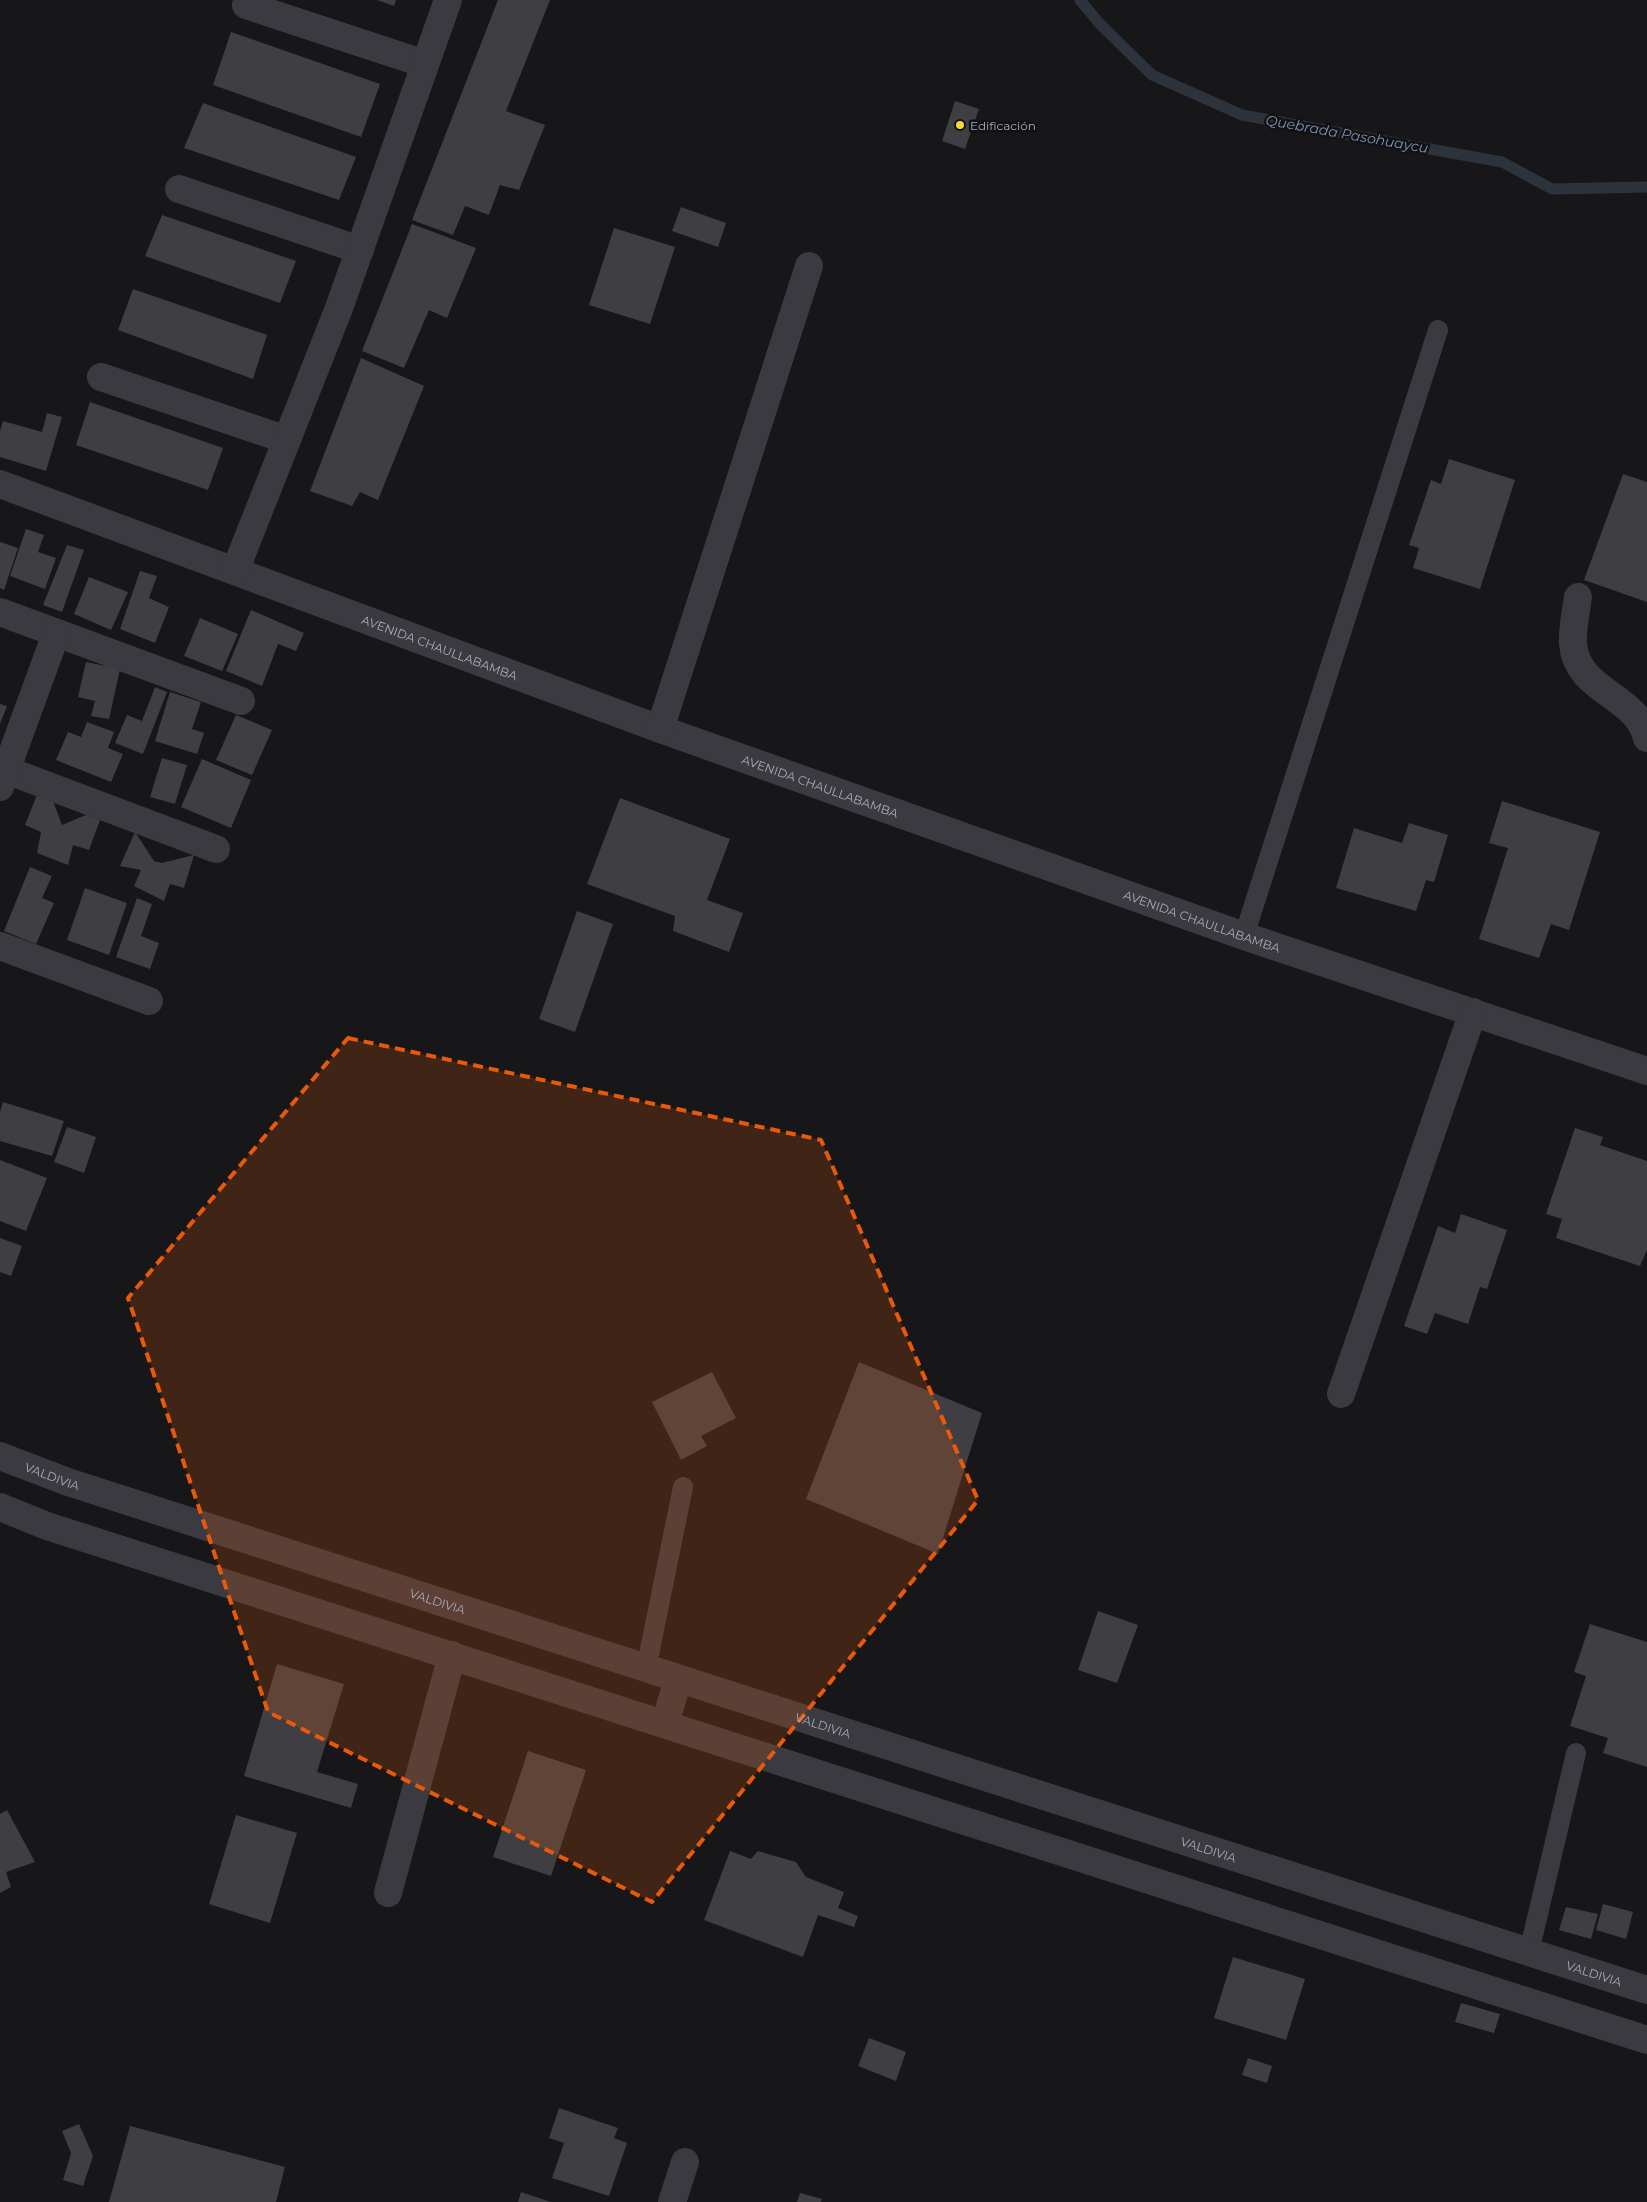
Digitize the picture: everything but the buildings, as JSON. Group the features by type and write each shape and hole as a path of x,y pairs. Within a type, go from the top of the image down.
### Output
{"street":[{"path":"235,571 360,250 448,0"},
{"path":"246,4 425,64"},
{"path":"179,188 360,250"},
{"path":"660,729 809,266"},
{"path":"101,378 287,440"},
{"name":"AVENIDA CHAULLABAMBA","path":"0,484 660,729 1244,936 1647,1071"},
{"path":"1578,597 1573,644 1578,661 1585,675 1594,685 1632,710 1645,729 1647,738"},
{"path":"0,612 241,700"},
{"path":"56,634 3,779 216,849"},
{"path":"0,946 149,1001"},
{"path":"1342,1394 1473,1012"},
{"name":"VALDIVIA","path":"0,1456 68,1482 1647,1990"},
{"path":"0,1507 47,1526 1647,2040"},
{"path":"388,1893 452,1655"},
{"path":"665,1724 678,1678"},
{"path":"672,2202 685,2162"}],"lane":[{"path":"1244,936 1438,330"},
{"path":"646,1668 683,1487"},
{"path":"1529,1952 1576,1753"}],"highlighted area":[{"path":"348,1038 821,1140 978,1500 652,1902 268,1712 128,1298"}],"waterway":[{"name":"Quebrada Pasohuaycu","path":"1080,0 1099,23 1152,75 1242,115 1502,162 1552,189 1647,187"}],"place":[{"name":"Edificación","path":"960,125"}]}
